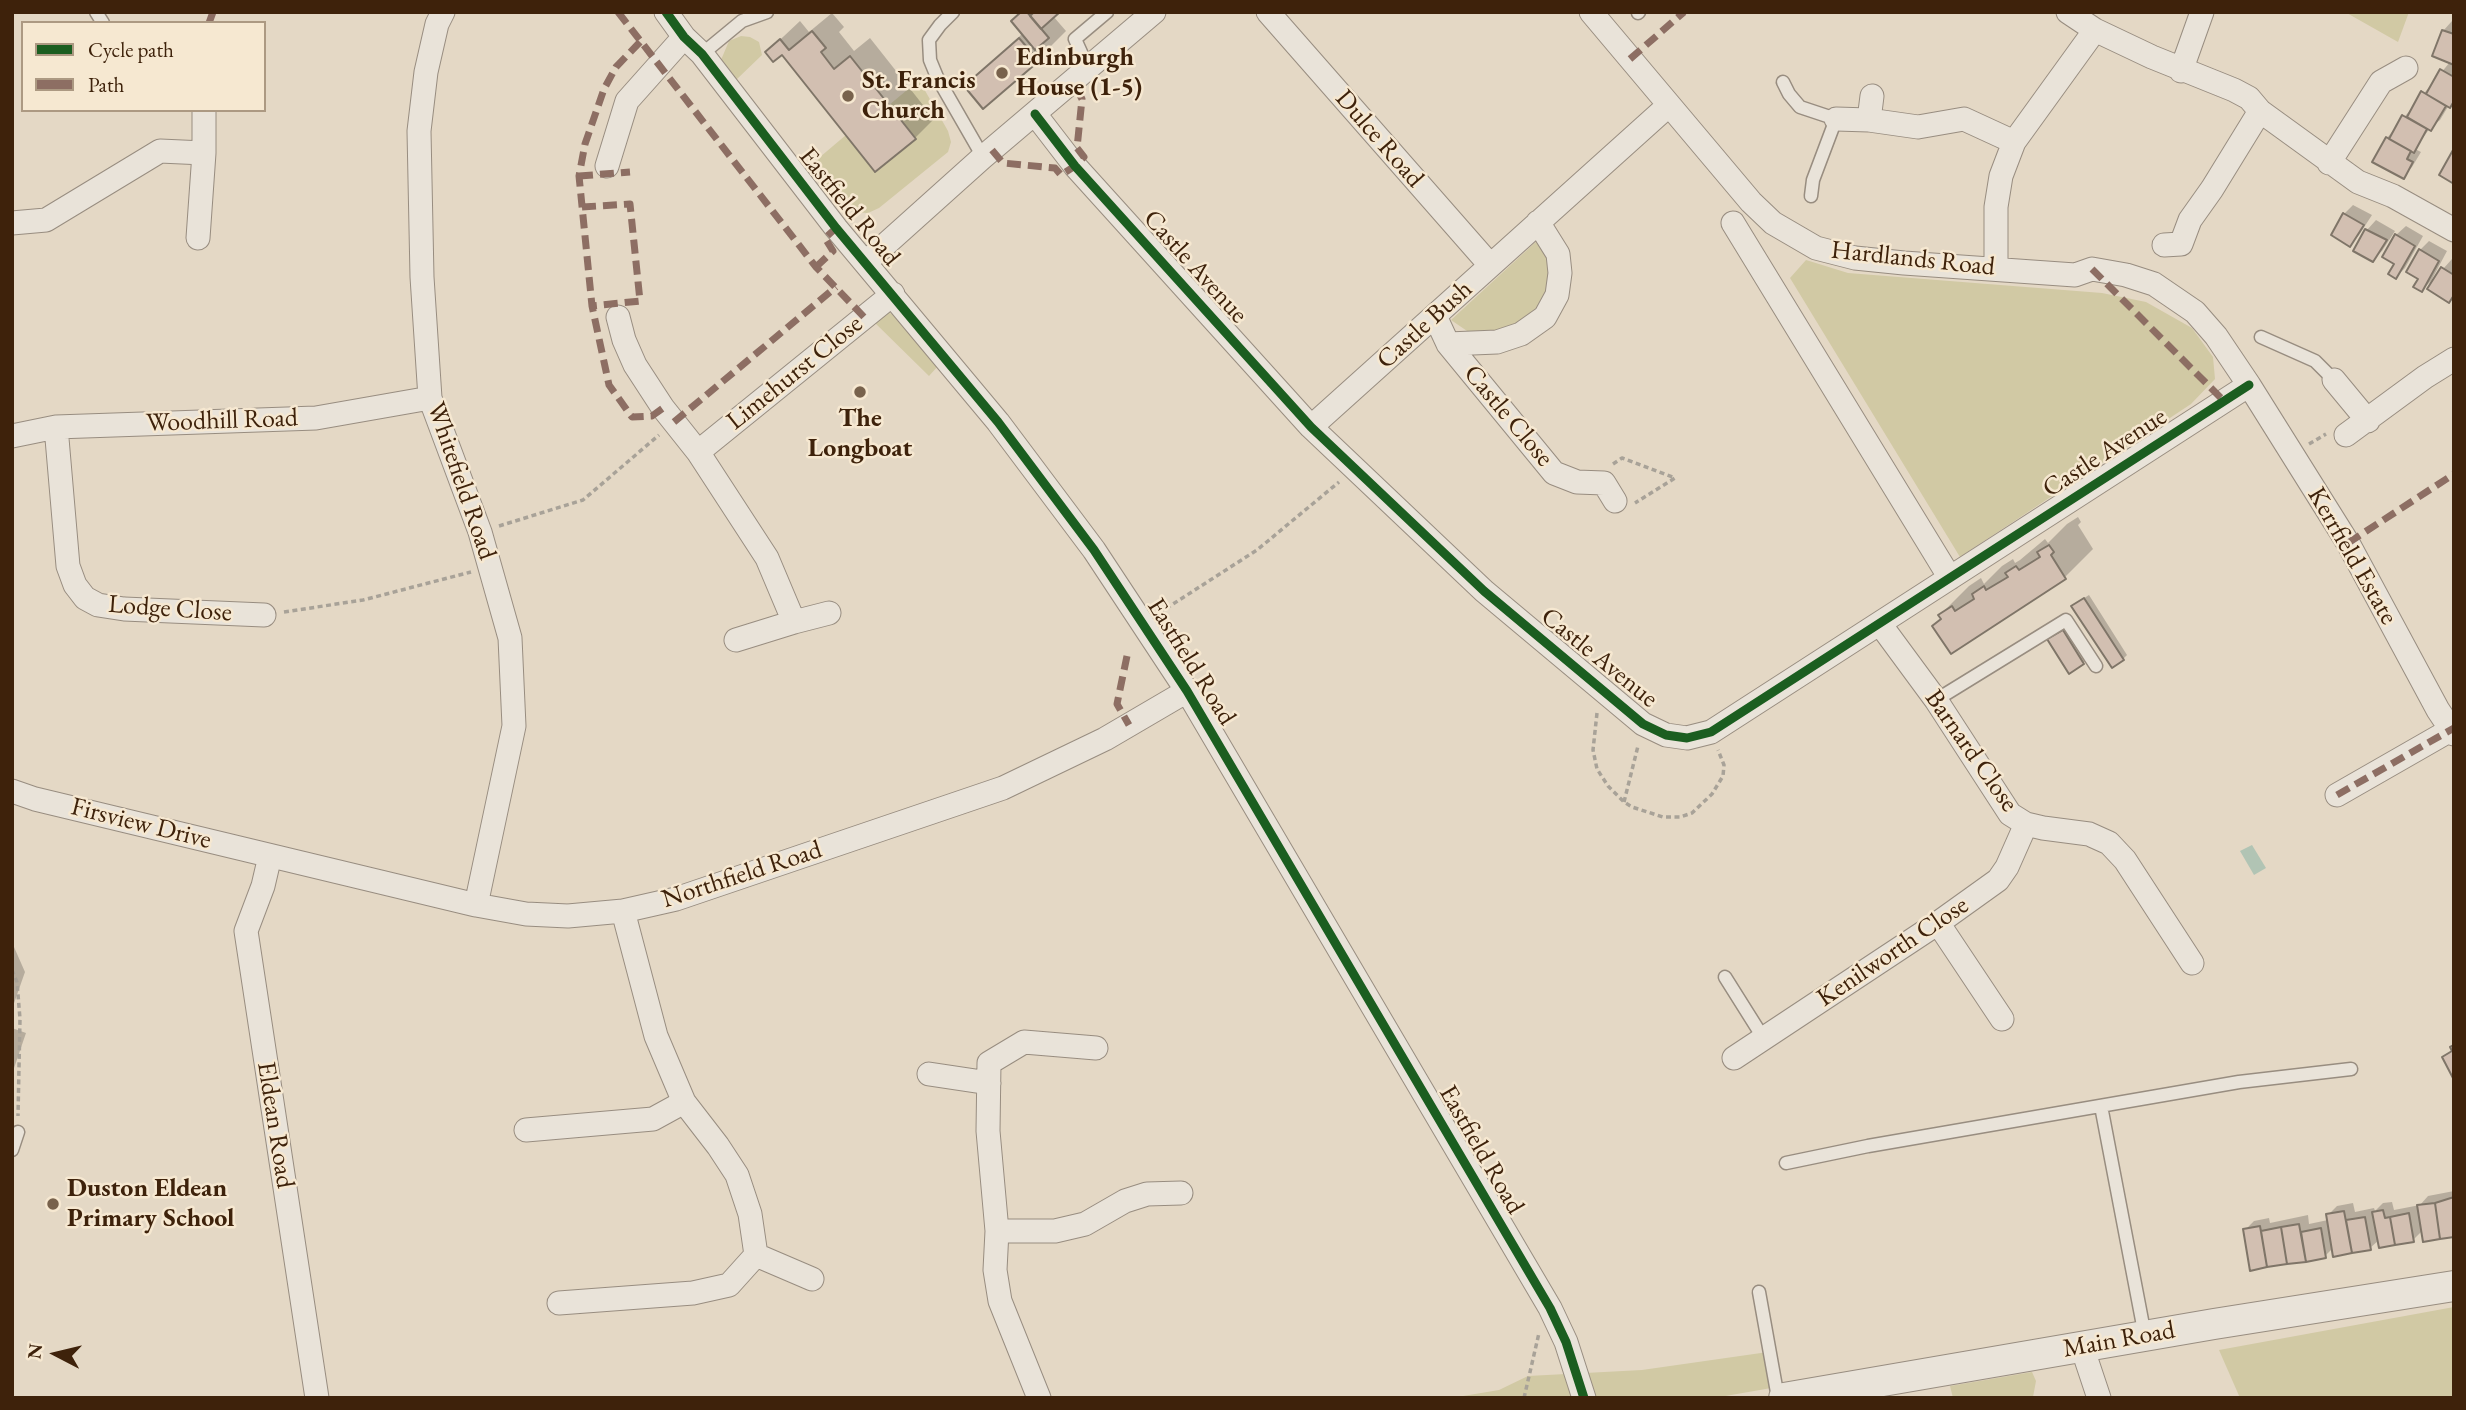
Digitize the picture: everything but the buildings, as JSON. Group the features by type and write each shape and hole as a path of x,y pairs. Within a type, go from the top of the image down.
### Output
{"street":[{"name":"Whitefield Road","path":"443,12 437,24 426,72 419,131 422,277 430,398 480,532 510,638 514,726 476,905"},
{"name":"Eastfield Road","path":"666,12 684,37 702,54 836,228 998,422 1094,550 1187,691 1550,1308 1566,1342 1584,1398"},
{"path":"866,262 983,157 1154,12"},
{"name":"Dulce Road","path":"1268,12 1490,265"},
{"name":"Hardlands Road","path":"1591,12 1751,202 1773,223 1816,248 1855,258 2075,275 2092,269 2126,275 2154,284 2195,312 2216,336 2249,384"},
{"path":"2068,12 2095,30 2181,71 2249,98 2260,111 2358,182 2393,196 2454,230"},
{"path":"2181,71 2202,12"},
{"path":"1996,269 1996,207 2001,176 2014,142 2095,30"},
{"path":"607,166 627,101 684,37"},
{"path":"2329,163 2381,82 2406,68"},
{"path":"1869,120 1872,96"},
{"name":"Castle Bush","path":"1311,427 1669,105"},
{"path":"2164,246 2181,244 2190,220 2260,111"},
{"path":"198,238 204,112"},
{"name":"Castle Avenue","path":"1035,114 1075,166 1311,427 1484,591 1643,724 1666,736 1687,738 1711,732 2249,384"},
{"path":"1836,119 1869,120 1918,127 1964,120 2014,142"},
{"path":"12,223 46,220 160,151 204,153"},
{"name":"Castle Bush","path":"1448,344 1497,342 1521,334 1545,317 1557,295 1560,273 1558,254 1538,222"},
{"path":"1733,223 1950,578"},
{"name":"Limehurst Close","path":"698,452 892,295"},
{"name":"Castle Close","path":"1434,316 1448,344 1554,473 1577,482 1610,483"},
{"path":"618,317 635,365 651,391 698,452 767,558 794,622"},
{"path":"2346,435 2454,359"},
{"path":"2334,380 2368,421"},
{"name":"Kerrfield Estate","path":"2249,384 2348,543 2438,710 2453,730 2337,795"},
{"name":"Woodhill Road","path":"12,436 56,426 316,418 430,398"},
{"name":"Lodge Close","path":"56,426 68,566 75,585 85,598 98,606 124,609 264,615"},
{"path":"736,640 829,613"},
{"name":"Barnard Close","path":"1880,624 1936,700 2010,814 2026,824 2089,834 2109,843 2125,860 2192,963"},
{"name":"Northfield Road","path":"270,856 476,905 527,914 568,916 623,911 676,899 1003,788 1105,739 1187,691"},
{"name":"Firsview Drive","path":"12,791 35,799 270,856"},
{"name":"Kenilworth Close","path":"1734,1058 1938,923 1998,880 2007,867 2026,824"},
{"name":"Eldean Road","path":"270,856 263,886 246,930 317,1398"},
{"path":"623,911 656,1036 684,1102 737,1175 750,1214 756,1255"},
{"path":"1938,923 2002,1019"},
{"path":"1039,1398 1000,1301 995,1270 997,1231 988,1131 989,1063 1024,1042 1096,1048"},
{"path":"929,1074 989,1083"},
{"path":"526,1130 653,1119 684,1102"},
{"path":"997,1231 1055,1231 1085,1224 1125,1201 1147,1194 1181,1193"},
{"path":"756,1255 812,1279"},
{"path":"559,1303 693,1293 729,1285 756,1255"},
{"name":"Main Road","path":"1784,1398 2454,1286"},
{"path":"2082,1347 2099,1398"}],"lane":[{"path":"702,54 742,21 767,12"},
{"path":"953,12 929,40 930,60 983,157"},
{"path":"1088,68 1075,39 1107,12"},
{"path":"1783,82 1800,107 1836,119 1813,180 1811,196"},
{"path":"2262,337 2315,362 2334,380"},
{"path":"1936,700 2066,620 2096,666"},
{"path":"1725,977 1764,1039"},
{"path":"1786,1163 1868,1146 2239,1082 2351,1069"},
{"path":"2101,1106 2145,1336"},
{"path":"12,1150 18,1132"},
{"path":"1759,1292 1778,1398"}],"path":[{"path":"480,532 583,500 674,422"},
{"path":"2292,455 2325,434 2346,435"},
{"path":"1622,458 1675,478 1628,508 1610,483 1622,458"},
{"path":"1142,623 1257,550 1355,468"},
{"path":"264,615 363,600 491,568"},
{"path":"1606,693 1593,731 1597,769 1608,786 1632,807 1663,817 1680,817 1692,813 1712,794 1723,776 1724,765 1711,732"},
{"path":"1624,802 1643,724"},
{"path":"12,970 17,982 20,1019 18,1132"},
{"path":"1524,1398 1537,1338 1550,1308"}],"shaded area":[{"path":"2345,12 2409,12 2398,42"},
{"path":"741,36 759,42 762,55 736,80 721,60 729,41"},
{"path":"919,80 948,131 951,142 948,152 879,208 868,213 854,212 844,207 807,168 846,135 876,172 916,139 889,105"},
{"path":"1539,239 1548,253 1549,287 1535,314 1514,330 1470,333 1451,320"},
{"path":"1806,260 1848,273 2102,293 2146,302 2192,328 2213,357 2215,379 2191,404 1960,557 1790,278"},
{"path":"881,313 890,313 901,320 938,366 929,376 872,320"},
{"path":"2252,845 2266,868 2254,875 2240,851"},
{"path":"2454,1307 2454,1398 2240,1398 2219,1350"},
{"path":"1768,1352 1777,1387 1714,1398 1451,1398 1499,1390 1528,1376 1642,1370"},
{"path":"2032,1372 2036,1381 2033,1397 1953,1398 1950,1386"}],"marked path":[{"path":"210,21 213,12"},
{"path":"618,12 816,267 864,317"},
{"path":"1630,59 1684,12"},
{"path":"640,42 616,67 604,89 585,144 579,176 592,306 609,385 632,417 652,416 663,408"},
{"path":"992,150 1003,163 1055,168 1061,175 1075,166 1084,157 1077,148 1082,99 1073,82"},
{"path":"579,176 630,172"},
{"path":"582,207 630,204 640,301 592,306"},
{"path":"816,267 833,251 825,238 836,228"},
{"path":"2092,269 2224,401"},
{"path":"674,422 836,287"},
{"path":"2348,543 2454,474"},
{"path":"1127,656 1117,704 1129,725"},
{"path":"2337,795 2454,728"}],"cycle path":[{"path":"666,12 684,37 702,54 836,228 998,422 1094,550 1187,691 1550,1308 1566,1342 1584,1398"},
{"path":"1035,114 1075,166 1311,427 1484,591 1643,724 1666,735 1687,738 1711,732 2249,385"}],"place":[{"name":"Edinburgh House (1-5)","path":"1002,73"},
{"name":"St. Francis Church","path":"848,96"},
{"name":"The Longboat","path":"860,392"},
{"name":"Duston Eldean Primary School","path":"53,1204"}]}
